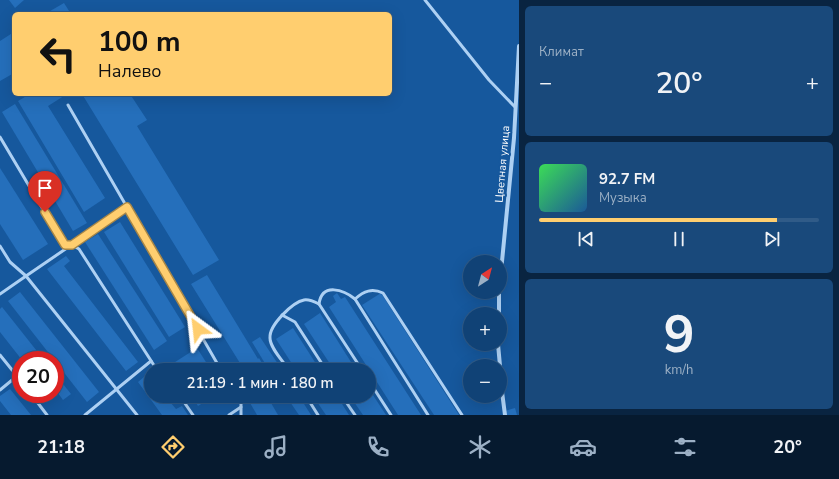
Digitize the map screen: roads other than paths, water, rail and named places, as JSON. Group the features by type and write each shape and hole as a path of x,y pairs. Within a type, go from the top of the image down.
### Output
{"street":[{"name":"Цветная улица","path":"503,255 514,138 519,46"},
{"path":"503,403 505,415"}],"lane":[{"path":"425,0 489,80 515,107"},
{"path":"68,105 217,363"},
{"path":"0,137 60,238 65,245 72,245 79,249 151,361 85,415"},
{"path":"0,294 127,207"},
{"path":"0,246 10,262 26,276 136,415"},
{"path":"319,304 320,297 324,293 334,290 349,294 356,299 428,415"},
{"path":"356,299 365,292 376,290 383,293 462,415"},
{"path":"284,363 271,343 270,336 276,321 304,300 319,304 357,363"},
{"path":"282,315 295,322 321,363"},
{"path":"1,357 12,370"},
{"path":"0,390 12,380"},
{"path":"376,392 391,415"},
{"path":"38,403 47,415"},
{"path":"185,403 193,415"},
{"path":"239,403 241,415"},
{"path":"310,403 318,415"},
{"path":"346,403 354,415"},
{"path":"229,415 241,407"}]}
